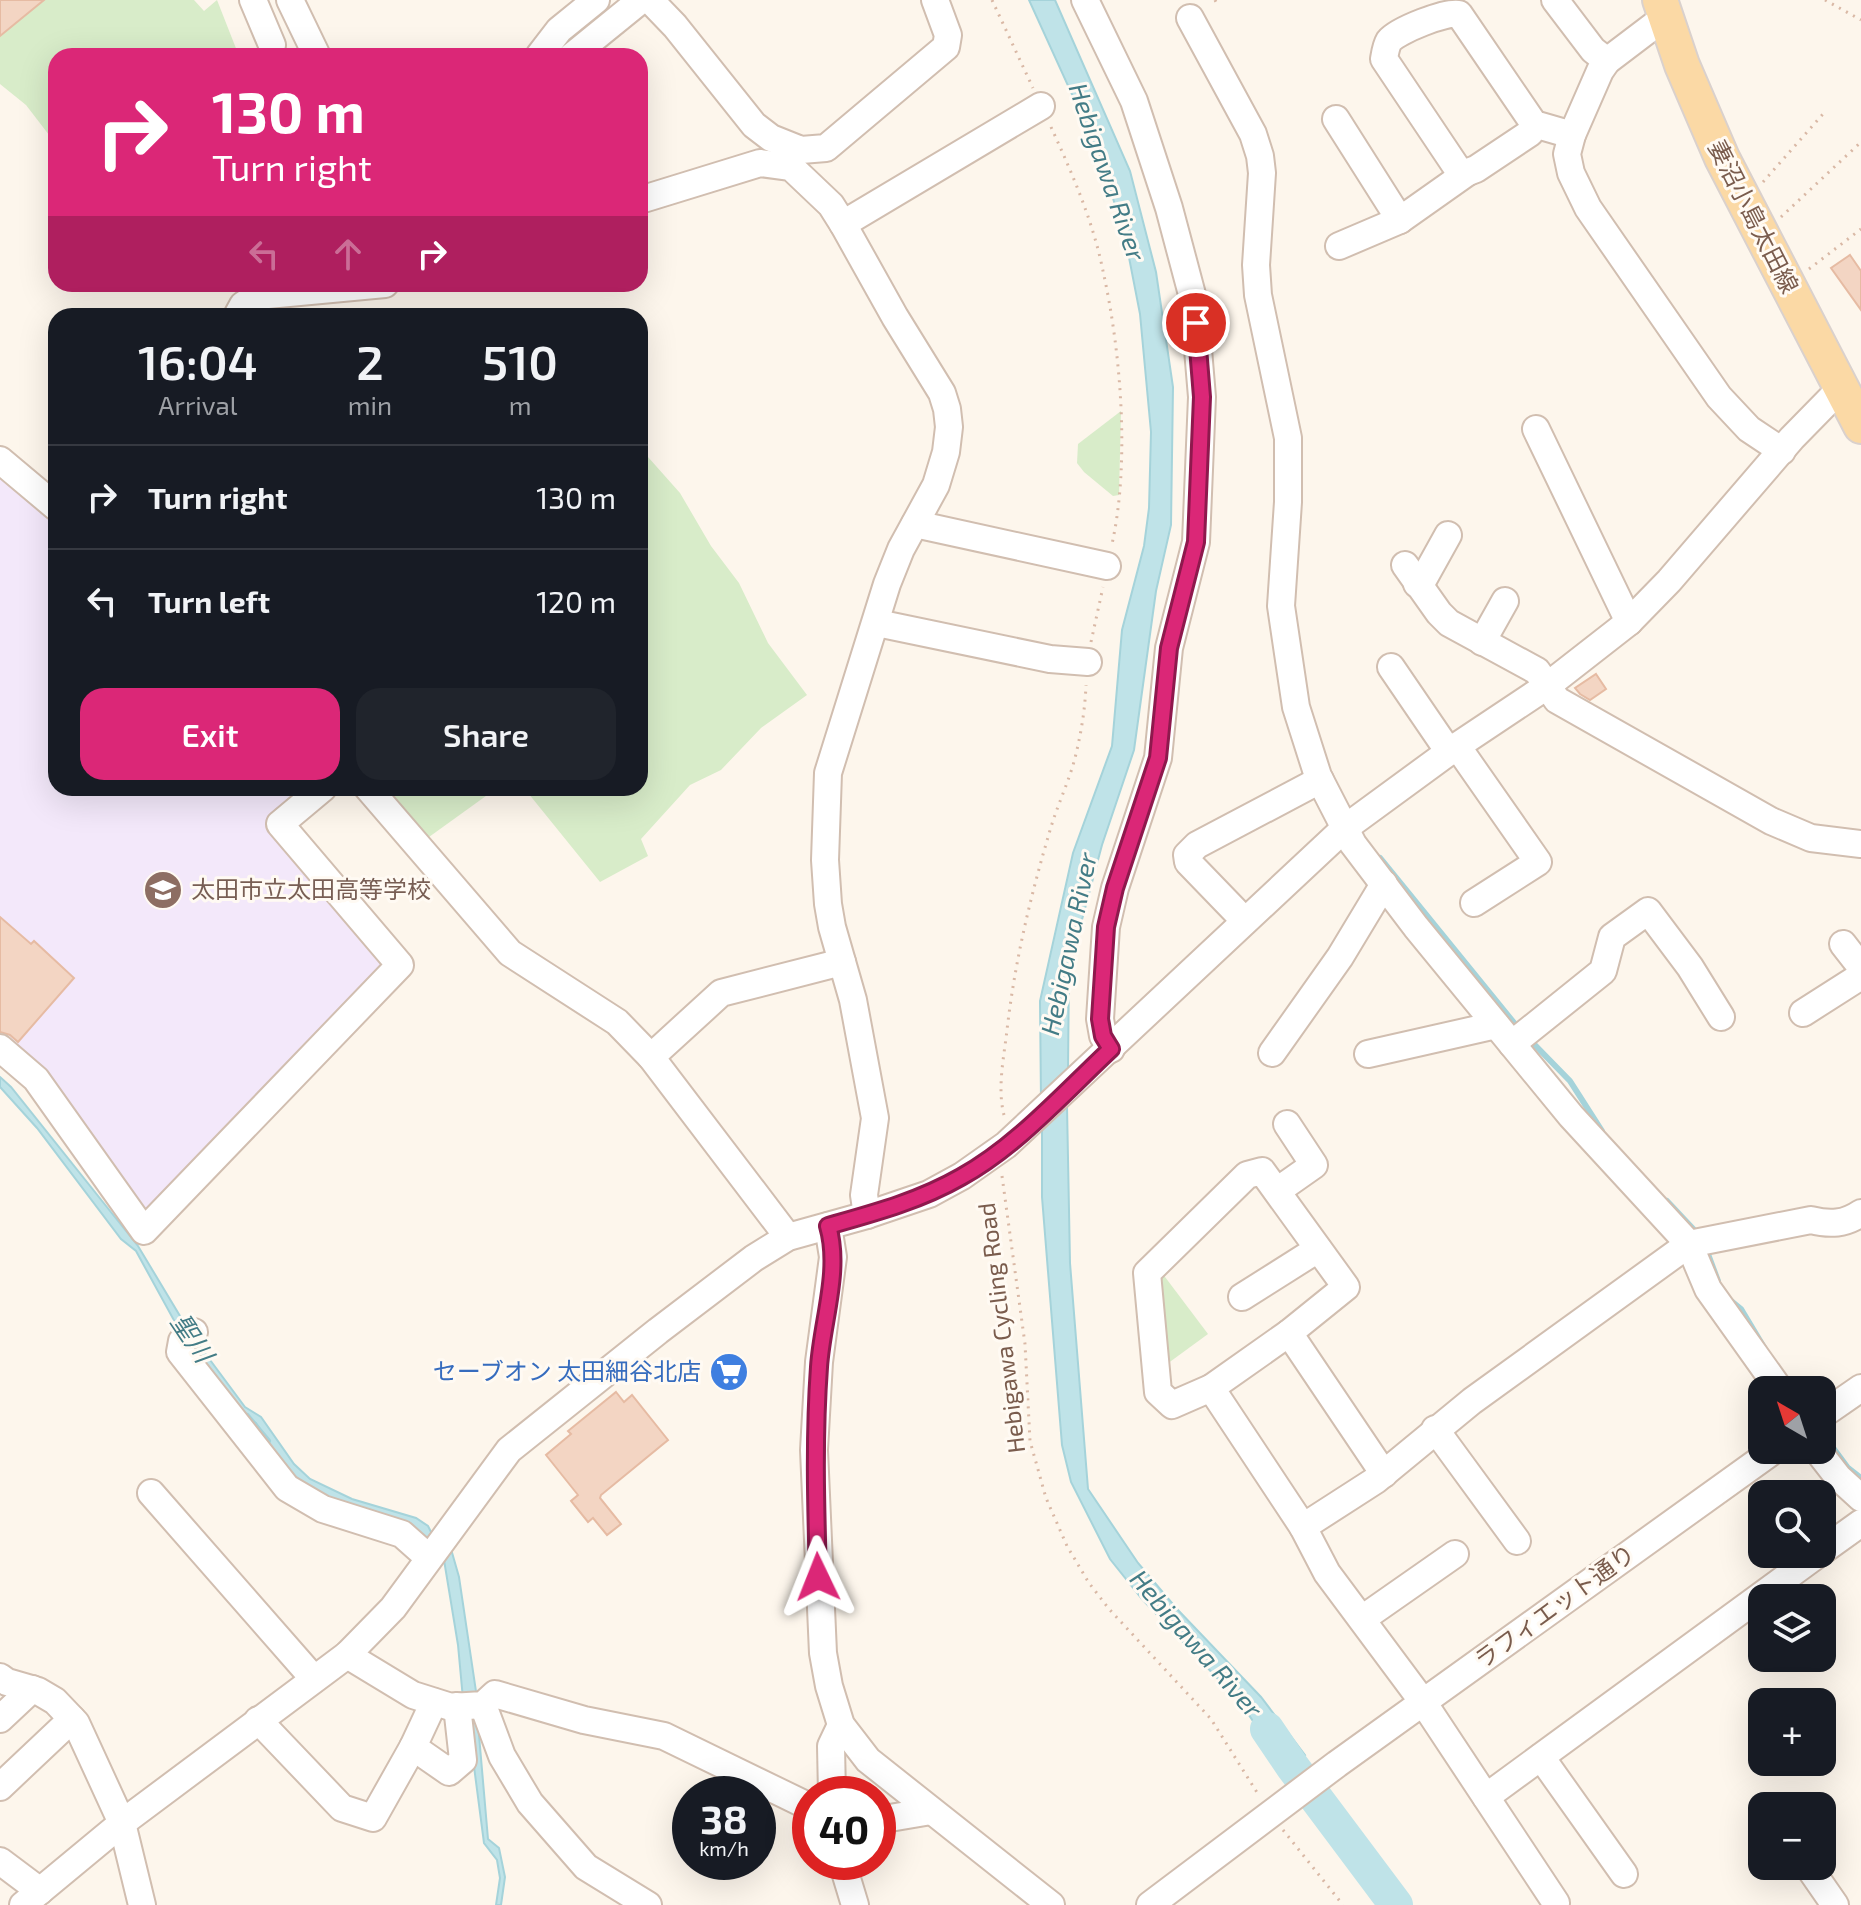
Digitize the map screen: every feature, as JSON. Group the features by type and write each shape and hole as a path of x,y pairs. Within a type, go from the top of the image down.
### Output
{"main road":[{"name":"妻沼小島太田線","path":"1663,9 1701,112 1761,236 1853,399"}],"street":[{"path":"253,0 272,45"},
{"path":"290,0 313,48"},
{"path":"545,48 559,30 596,0"},
{"path":"582,48 641,0"},
{"path":"650,0 675,26 754,125 771,138 801,150 826,148 946,47 948,35 935,0"},
{"path":"1085,0 1134,101 1169,208 1194,302 1202,397 1196,542 1169,648 1158,758 1115,888 1106,927 1100,1019 1103,1036 1111,1049"},
{"path":"1555,0 1593,50 1607,61"},
{"path":"1663,9 1600,71 1572,135 1567,154 1571,173 1588,208 1725,404 1749,429 1782,451"},
{"path":"1468,172 1459,171 1453,165 1384,59 1387,43 1395,36 1450,12 1459,14 1534,124 1572,135"},
{"path":"1190,18 1253,134 1260,156 1262,173 1256,265 1258,295 1288,438 1288,502 1281,606 1296,707 1320,780 1345,828 1384,884 1571,1116 1689,1244 1708,1289 1770,1376"},
{"path":"843,224 1041,106"},
{"path":"1336,119 1400,220"},
{"path":"1339,246 1400,220 1530,133 1534,124"},
{"path":"648,198 760,163 791,167 831,205 942,393 947,409 949,427 946,452 936,485 887,584 828,773 825,860 832,927 853,1000 875,1118 864,1195 867,1215"},
{"path":"241,308 257,296 300,292"},
{"path":"0,1861 32,1898 122,1823 347,1655 393,1608 519,1440 754,1258 788,1237 929,1194 962,1176 1018,1135 1345,828 1453,749 1547,686 1629,622 1782,451 1853,399"},
{"path":"1536,429 1629,622"},
{"path":"0,460 48,500"},
{"path":"915,524 1107,566"},
{"path":"1448,535 1423,580 1411,574 1449,623 1537,671 1557,700 1771,821 1811,838 1861,844"},
{"path":"1482,642 1505,601"},
{"path":"877,623 1050,659 1088,662"},
{"path":"1391,667 1538,862 1474,903"},
{"path":"1245,921 1188,862 1187,855 1197,845 1320,780"},
{"path":"0,1048 36,1079 144,1231 400,965 280,824 313,796"},
{"path":"375,796 510,953 617,1022 651,1057 788,1237"},
{"path":"1272,1053 1340,957 1384,884"},
{"path":"1368,1054 1504,1034 1603,971 1612,937 1648,911 1690,967 1721,1017"},
{"path":"1843,944 1861,967"},
{"path":"651,1057 721,993 842,962"},
{"path":"1803,1013 1861,976"},
{"path":"1277,1191 1314,1165 1287,1124"},
{"path":"1262,1171 1318,1249 1346,1287 1289,1333 1211,1388 1172,1405 1158,1392 1147,1273 1247,1175 1262,1171"},
{"path":"1303,1527 1384,1474 1435,1429 1689,1244 1811,1220 1828,1225 1851,1220 1861,1213"},
{"path":"828,1226 833,1257 819,1362 814,1450 823,1653 841,1725 868,1760 1051,1905"},
{"path":"1242,1297 1318,1249"},
{"path":"1289,1333 1384,1474"},
{"path":"188,1336 180,1352 287,1488 323,1509 402,1534 429,1558"},
{"path":"1211,1388 1303,1527 1327,1573 1423,1702 1556,1903"},
{"path":"1836,1405 1861,1388"},
{"path":"1435,1429 1517,1541"},
{"name":"ラフィエット通り","path":"1274,1813 1337,1764 1754,1464"},
{"path":"1828,1464 1861,1498"},
{"path":"151,1493 314,1679"},
{"path":"1836,1541 1861,1523"},
{"path":"1362,1619 1455,1554"},
{"path":"1486,1797 1799,1568"},
{"path":"347,1655 413,1695 445,1704 483,1705 495,1694 584,1720 664,1736 792,1798"},
{"path":"0,1677 55,1701 72,1719 122,1823 142,1905"},
{"path":"0,1719 32,1689"},
{"path":"258,1720 342,1808 373,1818 413,1747 445,1704"},
{"path":"413,1747 449,1772 463,1760 445,1704"},
{"path":"483,1705 502,1756 530,1803 586,1867 648,1905"},
{"path":"0,1787 72,1719"},
{"path":"832,1776 831,1746 841,1725"},
{"path":"1541,1757 1624,1874"},
{"path":"896,1817 931,1811"},
{"path":"1150,1905 1274,1813"},
{"path":"847,1880 855,1905"},
{"path":"1818,1880 1835,1905"}],"path":[{"path":"1825,0 1861,20"},
{"path":"1745,203 1823,114"},
{"path":"1761,236 1861,142"},
{"path":"1787,285 1861,229"},
{"name":"Hebigawa Cycling Road","path":"1001,1165 1025,1344 1030,1441 1046,1498 1067,1546 1109,1609 1211,1719 1274,1813 1343,1905"}],"shaded area":[{"name":"太田市立太田高等学校","path":"0,477 48,516 48,796 298,796 268,821 383,958 385,970 148,1212 16,1042 0,1028"}],"green space":[{"path":"44,0 194,0 204,11 217,0 236,48 48,48 48,134 26,105 0,84 0,34"},
{"path":"1121,411 1119,495 1113,496 1077,463 1078,444"},
{"path":"648,457 680,493 711,546 739,583 768,643 807,695 761,728 721,770 690,785 641,839 648,856 600,882 530,796 648,796"},
{"path":"391,796 486,796 429,837"},
{"path":"1156,1265 1208,1334 1156,1372"}],"water":[{"path":"1029,0 1055,0 1130,171 1156,272 1173,387 1171,525 1156,591 1134,750 1102,845 1069,968 1068,1071 1041,1099 1040,1001 1073,853 1112,746 1122,630 1144,546 1149,508 1151,432 1140,314 1126,242 1101,158"},
{"path":"0,1077 138,1246 189,1331 182,1335 136,1251 121,1239 37,1128 0,1087"},
{"path":"1067,1106 1070,1263 1088,1489 1138,1563 1261,1697 1305,1755 1286,1770 1240,1702 1142,1599 1110,1559 1071,1482 1062,1445 1042,1197 1042,1128"},
{"path":"193,1337 245,1407 261,1417 294,1464 310,1479 352,1499 416,1518 428,1526 433,1536 427,1544 334,1502 284,1467 256,1423 241,1414 187,1342"},
{"path":"451,1549 459,1577 477,1698 463,1699 444,1560"},
{"path":"477,1712 488,1839 499,1848 505,1877 501,1905 496,1905 500,1878 497,1860 484,1843 467,1713"},
{"path":"1334,1799 1410,1905 1386,1905 1316,1813"}],"building":[{"path":"0,0 44,0 0,36"},
{"path":"1850,255 1861,271 1861,310 1831,268"},
{"path":"1596,674 1606,689 1590,700 1575,688"},
{"path":"0,917 31,944 34,941 74,978 18,1042 0,1032"},
{"path":"616,1392 624,1402 632,1395 668,1440 601,1495 600,1498 621,1524 607,1535 593,1518 588,1522 571,1501 578,1495 546,1455 571,1434 568,1431"}],"waterway":[{"path":"1380,858 1519,1029"},
{"path":"1530,1040 1570,1081 1602,1131"},
{"path":"1667,1201 1697,1233"},
{"path":"1705,1246 1718,1281"},
{"path":"1730,1300 1741,1309 1765,1349"},
{"name":"聖川","path":"247,1416 268,1441"},
{"path":"1836,1452 1848,1468 1861,1478"},
{"name":"Hebigawa River","path":"1267,1729 1396,1905"}],"place":[{"name":"太田市立太田高等学校","path":"163,890"},
{"name":"セーブオン 太田細谷北店","path":"729,1372"}],"route":[{"path":"818,1577 814,1450 819,1362 833,1257 828,1226 900,1205 962,1176 1006,1145 1111,1049 1103,1036 1100,1019 1099,994 1106,927 1115,888 1158,758 1169,648 1196,542 1202,397 1196,323"}]}
